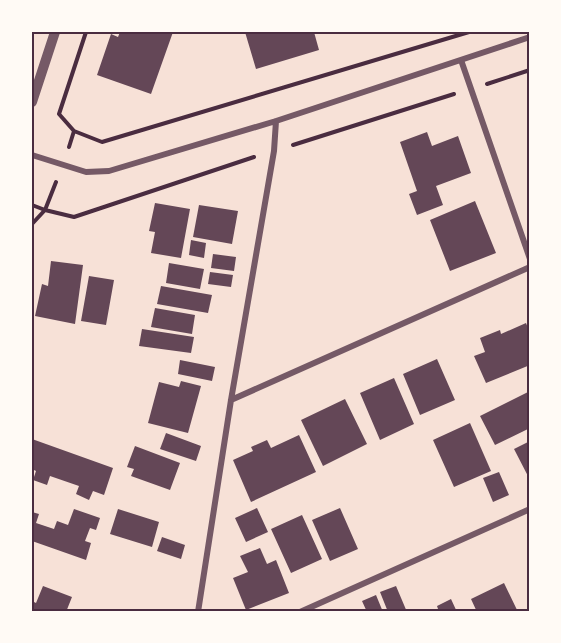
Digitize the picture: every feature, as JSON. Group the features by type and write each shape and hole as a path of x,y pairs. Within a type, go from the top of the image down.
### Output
{"street":[{"path":"32,102 55,32"},
{"path":"32,155 86,172 110,171 276,121 530,38"},
{"path":"461,60 530,259"},
{"path":"198,612 231,400 274,151 276,121"},
{"path":"231,400 530,267"},
{"path":"300,612 530,509"}],"path":[{"path":"86,32 59,114 74,131 102,142 469,32"},
{"path":"32,205 45,210"}],"building":[{"path":"120,32 173,32 151,94 97,75 111,34 118,37"},
{"path":"245,32 314,32 319,50 256,69"},
{"path":"427,132 432,146 458,136 471,173 436,186 443,205 417,215 409,194 417,191 400,142"},
{"path":"475,201 496,253 450,271 430,220"},
{"path":"155,203 190,209 181,258 151,253 155,232 149,231"},
{"path":"199,205 238,211 232,244 193,237"},
{"path":"191,240 206,243 204,258 189,255"},
{"path":"213,254 236,257 234,271 211,268"},
{"path":"51,261 83,265 75,324 35,316 42,284 48,286"},
{"path":"169,263 204,269 200,289 166,283"},
{"path":"210,272 233,275 231,287 208,284"},
{"path":"89,276 114,280 106,325 81,321"},
{"path":"161,286 212,295 208,313 157,304"},
{"path":"155,308 195,315 192,334 151,327"},
{"path":"526,323 530,333 530,365 486,383 474,356 485,352 480,338 500,330 501,334"},
{"path":"142,329 194,337 191,353 139,346"},
{"path":"437,359 455,400 420,415 403,374"},
{"path":"180,360 215,367 212,381 178,374"},
{"path":"394,378 414,424 380,440 360,393"},
{"path":"181,381 201,386 188,433 148,423 159,382 179,387"},
{"path":"530,391 530,428 495,445 480,416"},
{"path":"345,399 367,444 323,466 301,420"},
{"path":"470,423 491,471 454,487 433,440"},
{"path":"166,433 201,446 196,461 160,449"},
{"path":"299,435 316,472 251,502 233,460 253,451 251,447 267,440 271,448"},
{"path":"32,439 113,468 104,495 93,491 89,500 76,494 79,486 50,476 47,485 33,480 36,471 32,469"},
{"path":"530,441 530,480 514,449"},
{"path":"135,446 180,463 170,490 131,476 134,469 127,467"},
{"path":"499,472 509,495 493,502 483,478"},
{"path":"257,508 268,532 246,542 235,518"},
{"path":"340,508 358,549 330,561 312,520"},
{"path":"74,509 100,518 96,530 90,528 85,541 91,543 86,560 32,541 32,512 39,514 36,523 54,529 57,521 68,525"},
{"path":"118,509 159,522 152,547 110,534"},
{"path":"302,515 322,559 291,573 271,529"},
{"path":"162,537 185,545 181,559 157,551"},
{"path":"260,548 267,564 276,560 289,593 246,610 233,578 248,572 240,556"},
{"path":"504,583 518,612 477,612 471,599"},
{"path":"43,586 72,597 66,612 32,612 32,601 36,603"},
{"path":"396,586 407,612 388,612 380,592"},
{"path":"376,595 383,612 367,612 362,601"},
{"path":"451,599 457,612 439,612 437,606"}]}
